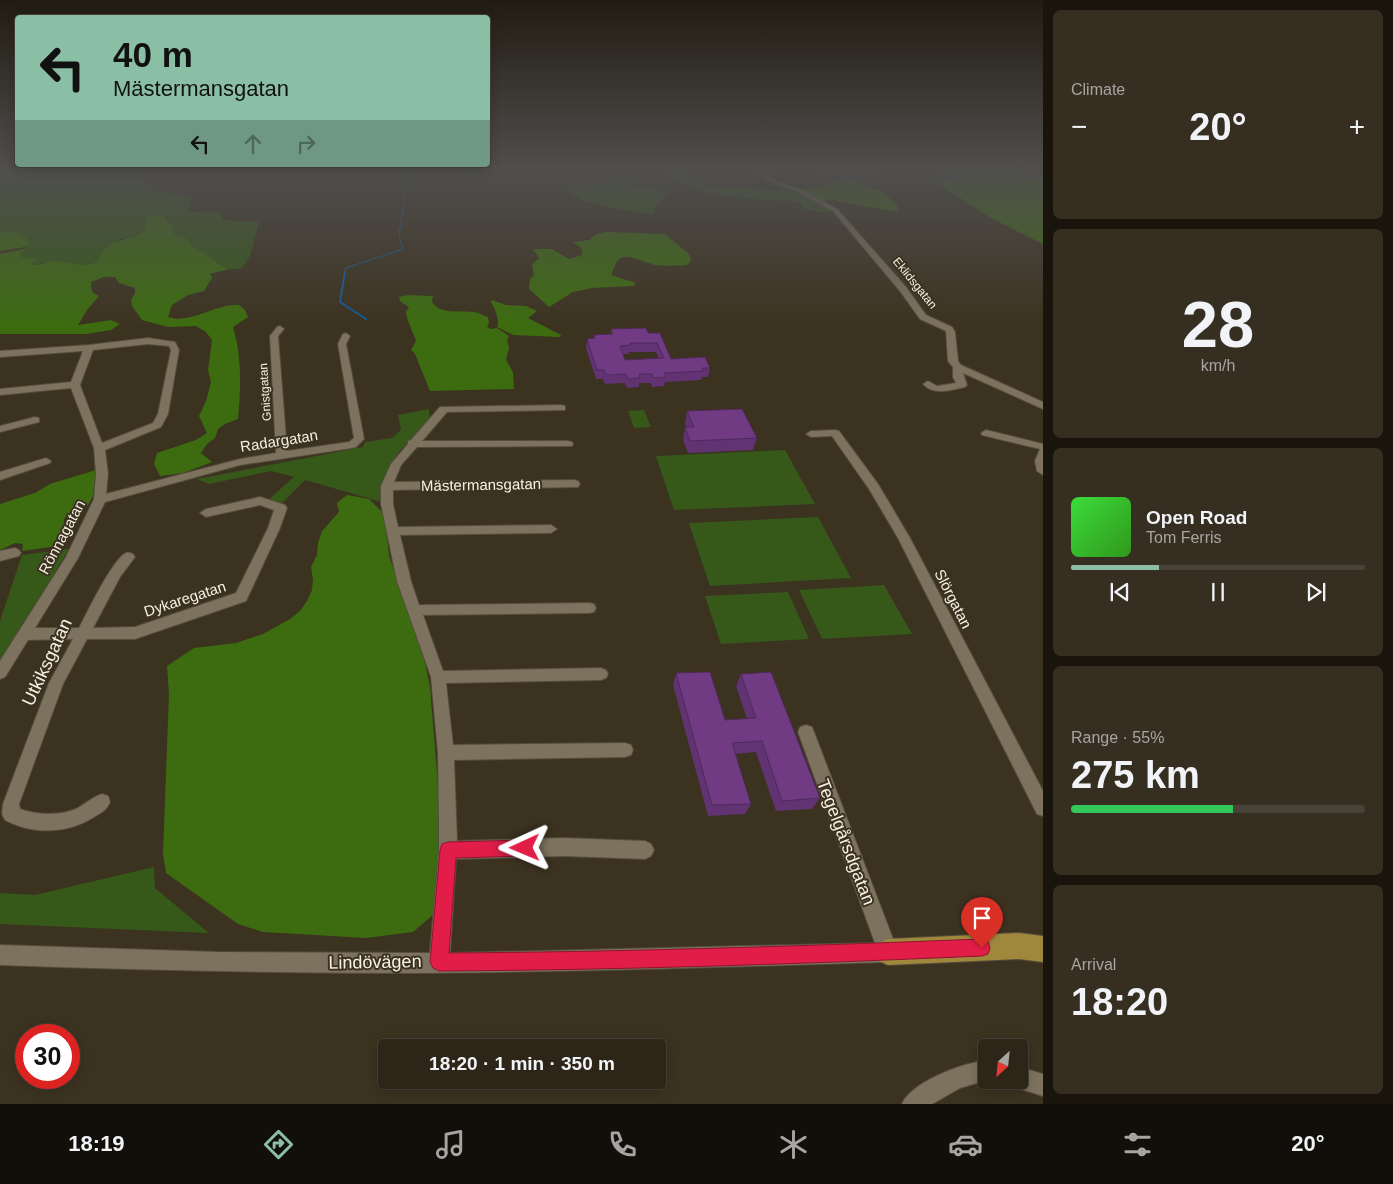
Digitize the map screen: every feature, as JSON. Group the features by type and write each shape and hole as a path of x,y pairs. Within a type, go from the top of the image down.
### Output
{"main road":[{"name":"Lindövägen","path":"888,952 1031,947 1043,936"}],"street":[{"name":"Eklidsgatan","path":"846,223 903,290 923,317 949,329 951,332 954,361 958,367"},
{"name":"Gnistgatan","path":"280,329 274,336 282,455"},
{"name":"Radargatan","path":"100,499 240,462 352,445 359,439 342,344 346,336"},
{"path":"0,354 89,348 148,341 172,344 175,350 163,414 157,425 99,448"},
{"path":"0,392 75,386 89,348"},
{"path":"928,384 935,389 962,385 958,377 958,367 1043,406"},
{"name":"Rönnagatan","path":"0,673 72,558 100,499 102,474 99,448 75,386"},
{"path":"439,962 448,850 446,753 438,677 404,582 387,504 388,486 396,464 412,443 444,410 561,408"},
{"path":"0,430 36,420"},
{"name":"Slörgatan","path":"811,434 835,433 874,486 904,538 1043,808"},
{"path":"986,433 1043,447"},
{"path":"412,443 426,445 568,444"},
{"path":"1043,452 1040,461 1043,471"},
{"path":"0,476 46,461"},
{"name":"Mästermansgatan","path":"388,486 574,484"},
{"name":"Dykaregatan","path":"25,634 135,633 240,597 274,528 281,508 260,501 206,513"},
{"path":"392,531 551,529"},
{"path":"0,556 15,553"},
{"name":"Utkiksgatan","path":"102,802 89,811 73,818 36,821 20,820 11,814 11,804 56,683 115,574 129,557"},
{"path":"415,610 589,608"},
{"path":"438,677 601,674"},
{"name":"Tegelgårsdgatan","path":"806,732 888,952"},
{"path":"446,753 625,750"},
{"path":"448,850 564,847 645,850"},
{"name":"Lindövägen","path":"0,955 214,962 536,962 888,952"},
{"path":"912,1104 954,1079 978,1073"},
{"path":"1028,1081 1043,1086"}],"green space":[{"path":"0,223 146,223 146,226 140,232 134,236 120,239 98,262 90,266 77,266 55,261 34,265 31,262 37,257 23,258 20,254 28,249 25,247 29,244 12,232 0,231"},
{"path":"168,223 259,223 250,256 242,268 227,268 189,244 188,239 174,235"},
{"path":"169,223 174,235 189,239 189,244 229,269 210,274 212,278 204,291 188,295 172,305 168,317 186,318 221,307 239,305 245,310 248,317 233,327 240,373 238,419 218,429 215,438 207,444 201,453 212,462 183,473 160,476 154,464 157,453 196,440 207,433 199,416 206,401 211,382 208,370 212,340 206,332 196,326 168,327 142,320 132,306 131,300 135,293 135,288 119,283 115,277 104,277 91,282 92,292 99,296 87,310 78,325 111,320 120,324 111,330 86,334 0,334 0,254 28,248 20,254 23,258 38,257 32,262 34,265 54,261 81,265 92,264 97,262 108,247 137,235 143,231 146,224"},
{"path":"1000,223 1043,223 1043,244"},
{"path":"0,231 18,233 29,240 29,244 25,247 0,251"},
{"path":"605,232 665,234 689,254 691,260 687,265 663,266 631,257 621,258 618,260 611,275 636,283 633,286 592,288 573,292 549,307 529,289 530,279 534,275 532,265 539,258 533,249 552,249 569,259 582,255 582,249 573,242 589,240 597,234"},
{"path":"408,295 433,296 432,302 440,309 475,312 488,317 489,323 487,327 491,329 497,328 509,336 506,360 513,372 514,389 430,391 415,354 411,350 416,341 406,312 409,307 400,301 399,297"},
{"path":"492,300 506,305 526,306 537,311 528,318 561,335 560,337 513,335 497,327 497,318"},
{"path":"429,409 429,420 397,454 388,474 382,502 305,480 281,504 269,499 294,477 271,471 209,484 197,479 363,447 365,442 392,438 401,430 398,415"},
{"path":"644,410 651,427 634,428 628,411"},
{"path":"785,450 815,504 674,510 656,456"},
{"path":"96,470 93,496 88,505 69,513 64,519 63,535 68,540 64,545 22,551 23,544 15,543 0,550 0,504 35,493 50,484"},
{"path":"347,495 369,499 382,512 389,556 420,638 430,687 441,824 434,914 413,932 366,938 263,932 238,924 166,873 163,854 169,694 167,666 194,648 236,643 263,634 290,619 300,611 312,590 311,567 317,555 322,531 339,512 337,503"},
{"path":"818,517 851,578 710,586 689,523"},
{"path":"69,549 0,663 0,621 22,555"},
{"path":"884,585 912,634 822,639 799,590"},
{"path":"788,592 809,639 721,644 705,596"},
{"path":"154,867 155,888 209,933 0,924 0,893 35,895"}],"building":[{"path":"646,328 648,333 660,333 671,359 705,357 710,368 702,368 703,371 664,373 666,377 654,378 652,374 639,374 640,378 628,379 626,374 606,375 604,370 597,370 587,339 595,338 594,335 613,334 611,329","holes":["630,343 657,343 664,358 625,360 620,346 630,345"]},
{"path":"742,409 757,438 690,441 685,427 694,427 687,411"},
{"path":"710,672 725,720 756,718 741,674 771,672 820,798 782,801 762,741 732,743 751,804 712,805 676,673"}],"waterway":[{"path":"345,273 346,268 403,249 399,235 401,223"},
{"path":"345,272 340,302 366,319"}],"route":[{"path":"525,848 448,850 439,962 536,962 982,948"}]}
